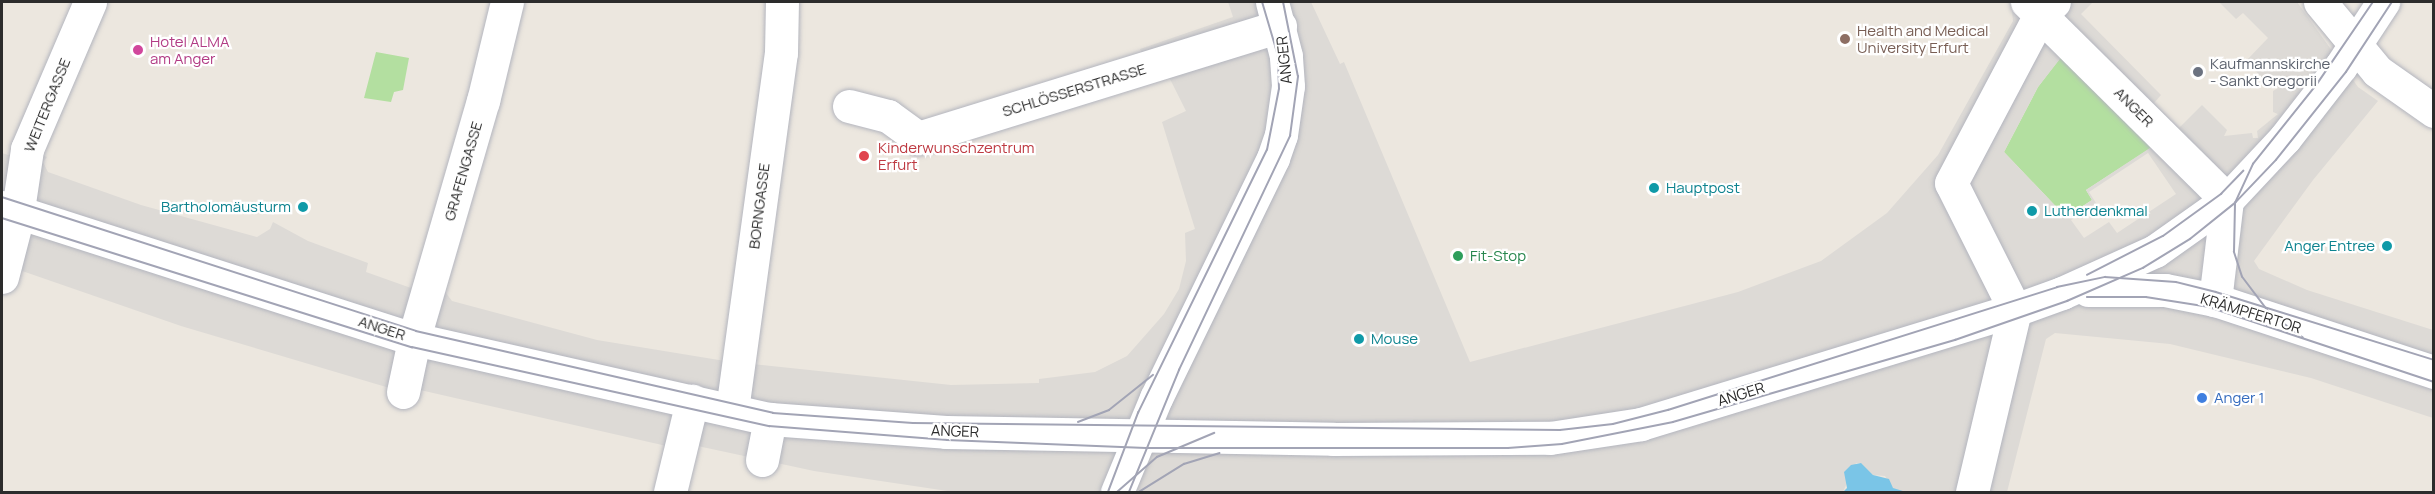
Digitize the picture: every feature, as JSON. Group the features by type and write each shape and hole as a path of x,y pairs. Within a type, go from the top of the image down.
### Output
{"street":[{"name":"WEITERGASSE","path":"2,277 9,210 27,149 90,2"},
{"name":"GRAFENGASSE","path":"403,392 432,271 483,101 507,2"},
{"name":"BORNGASSE","path":"732,410 781,52 782,2"},
{"path":"2320,2 2377,71 2433,111"},
{"name":"ANGER","path":"9,210 414,339 770,419 946,432 1460,441 1550,438 1641,424 2015,310 2062,293 2155,251 2227,200 2285,138 2383,2"},
{"name":"ANGER","path":"2015,310 1951,183 2040,6 2227,200"},
{"name":"ANGER","path":"1139,436 1174,356 1271,164 1281,135 1288,86 1276,14"},
{"name":"SCHLÖSSERSTRASSE","path":"849,106 888,116 918,138 1276,14"},
{"path":"2215,300 2227,200"},
{"name":"KRÄMPFERTOR","path":"2062,293 2117,288 2165,290 2215,300 2433,372"},
{"path":"1972,492 2015,310"},
{"path":"670,492 692,401"},
{"path":"762,460 770,419"},
{"path":"1117,492 1139,436"}],"green space":[{"path":"2067,49 2160,142 2086,190 2092,200 2066,217 2004,152 2038,87"},
{"path":"376,52 409,58 403,90 394,92 391,102 364,98"}],"shaded area":[{"path":"1228,2 1311,2 1340,64 1344,62 1470,362 1738,292 1821,261 1887,213 1938,155 2013,21 2012,11 2040,15 2049,22 2070,2 2093,2 2081,14 2161,95 2154,103 2179,128 2202,105 2227,130 2224,136 2252,133 2253,138 2258,138 2257,131 2278,114 2273,112 2273,91 2278,88 2276,83 2270,86 2246,61 2268,38 2243,13 2236,19 2219,2 2297,2 2358,87 2378,101 2313,180 2254,261 2259,269 2307,290 2433,330 2433,418 2311,378 2170,344 2055,333 2046,339 2007,492 1906,492 1893,489 1885,476 1873,475 1860,463 1856,463 1843,492 954,492 814,471 693,445 671,447 420,390 403,392 181,326 2,264 2,153 8,155 27,149 47,157 43,162 48,172 141,205 257,237 270,229 273,222 308,241 368,263 366,272 411,288 420,281 443,289 452,301 597,340 725,361 951,385 1039,383 1039,379 1095,372 1127,356 1164,314 1179,289 1186,261 1185,233 1195,229 1162,122 1186,111 1168,75 1150,77 1140,49 1233,17","holes":["2067,50 2159,142 2086,190 2092,200 2066,217 2004,152 2038,87","2148,153 2176,194 2117,233 2109,222 2084,238 2071,220 2096,203 2089,192"]}],"water":[{"path":"1861,463 1873,475 1889,479 1893,488 1906,492 1843,492 1847,488 1844,472 1851,465"}],"tram line":[{"path":"1108,492 1138,413 1267,150 1279,89 1278,56 1262,2"},
{"path":"1129,492 1179,370 1290,136 1298,77 1283,2"},
{"path":"2303,338 2270,314 2242,277 2234,252 2235,203 2253,164 2317,84 2373,2"},
{"path":"2,218 412,347 769,426 947,440 1146,448 1508,448 1562,444 1673,422 1955,340 2067,301 2143,268 2190,239 2235,203 2276,160 2346,72 2392,2"},
{"path":"2087,275 2163,236 2221,194 2243,171"},
{"path":"2,197 416,331 773,413 913,423 1560,430 1613,424 1668,410 2057,287 2105,277 2176,282 2216,292 2434,360"},
{"path":"2087,297 2146,297 2209,307 2434,382"},
{"path":"1078,422 1109,410 1153,375"},
{"path":"1117,492 1157,457 1214,433"},
{"path":"1139,492 1184,464 1219,453"}],"place":[{"name":"Health and Medical University Erfurt","path":"1845,39"},
{"name":"Hotel ALMA am Anger","path":"138,50"},
{"name":"Kaufmannskirche - Sankt Gregorii","path":"2198,72"},
{"name":"Kinderwunschzentrum Erfurt","path":"864,156"},
{"name":"Hauptpost","path":"1654,188"},
{"name":"Bartholomäusturm","path":"303,207"},
{"name":"Lutherdenkmal","path":"2032,211"},
{"name":"Anger Entree","path":"2387,246"},
{"name":"Fit-Stop","path":"1458,256"},
{"name":"Mouse","path":"1359,339"},
{"name":"Anger 1","path":"2202,398"}]}
